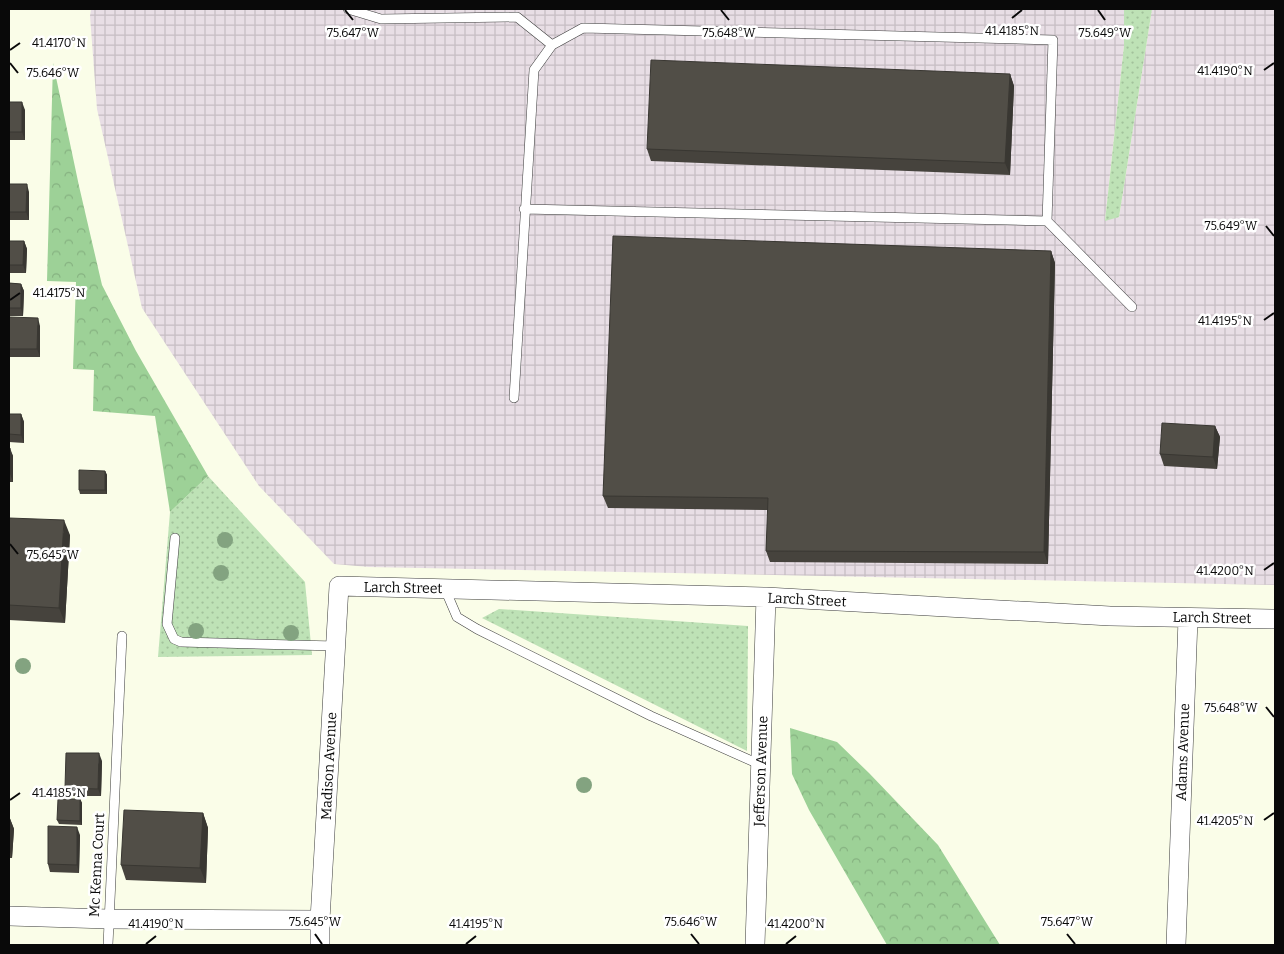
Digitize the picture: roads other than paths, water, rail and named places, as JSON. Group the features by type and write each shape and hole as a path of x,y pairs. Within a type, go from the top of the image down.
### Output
{"street":[{"name":"Madison Avenue","path":"320,945 339,586"},
{"name":"Larch Street","path":"339,586 766,597 1110,616 1188,619 1275,619"},
{"name":"Jefferson Avenue","path":"756,945 766,597"},
{"name":"Adams Avenue","path":"1176,945 1188,619"},
{"path":"9,916 108,919 320,920"}],"lane":[{"path":"348,9 381,19 517,17 552,45"},
{"path":"514,398 534,70 552,45 583,28 1053,40 1048,221"},
{"path":"524,210 1048,221 1132,307"},
{"path":"175,538 167,624 174,639 181,642 336,646"},
{"path":"444,589 457,617 477,630 651,716 761,765"},
{"name":"Mc Kenna Court","path":"108,945 122,636"}]}
